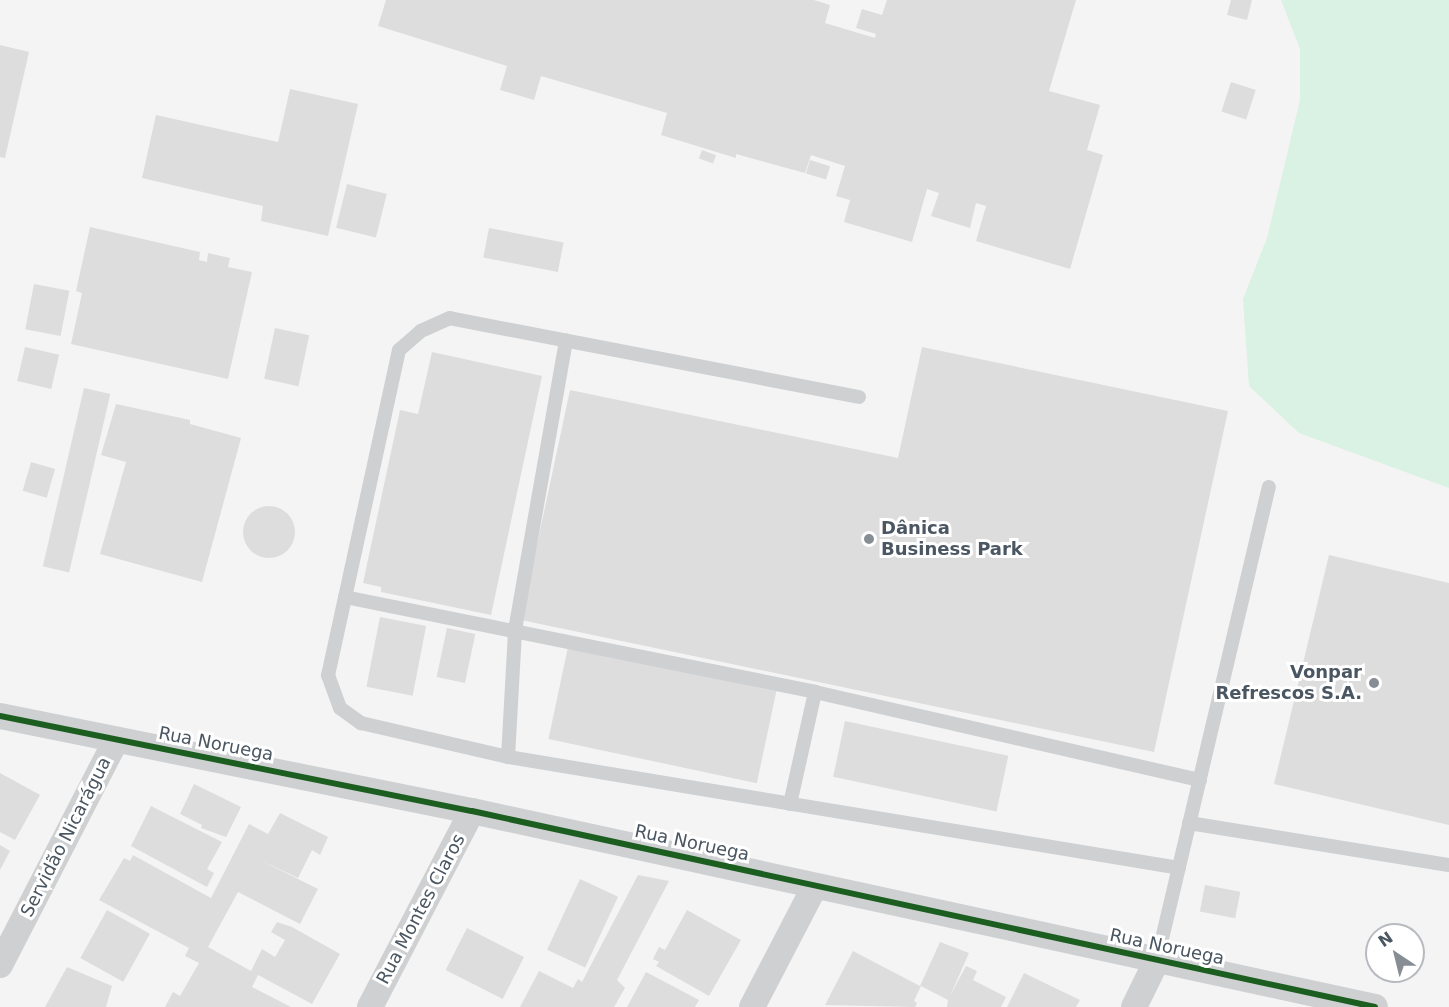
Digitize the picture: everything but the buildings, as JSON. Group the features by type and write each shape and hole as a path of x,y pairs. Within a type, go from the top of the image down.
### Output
{"street":[{"name":"Rua Noruega","path":"0,716 472,811 1376,1007"},
{"name":"Servidão Nicarágua","path":"0,965 116,740"},
{"name":"Rua Montes Claros","path":"370,1007 472,811"},
{"path":"752,1007 816,886"},
{"path":"1134,1007 1157,960"}],"lane":[{"path":"859,397 450,318 421,331 399,350 328,675 340,708 361,723 508,758 1179,868"},
{"path":"508,758 515,630 566,340"},
{"path":"1157,960 1269,488"},
{"path":"345,597 815,692 1200,780"},
{"path":"790,804 815,692"},
{"path":"1189,823 1449,865"}],"green space":[{"path":"1281,0 1449,0 1449,488 1299,433 1249,386 1243,299 1267,238 1300,100 1300,49"}],"cycle path":[{"path":"0,716 472,811 1375,1007"}],"place":[{"name":"Dânica Business Park","path":"869,539"},
{"name":"Vonpar Refrescos S.A.","path":"1374,683"}]}
